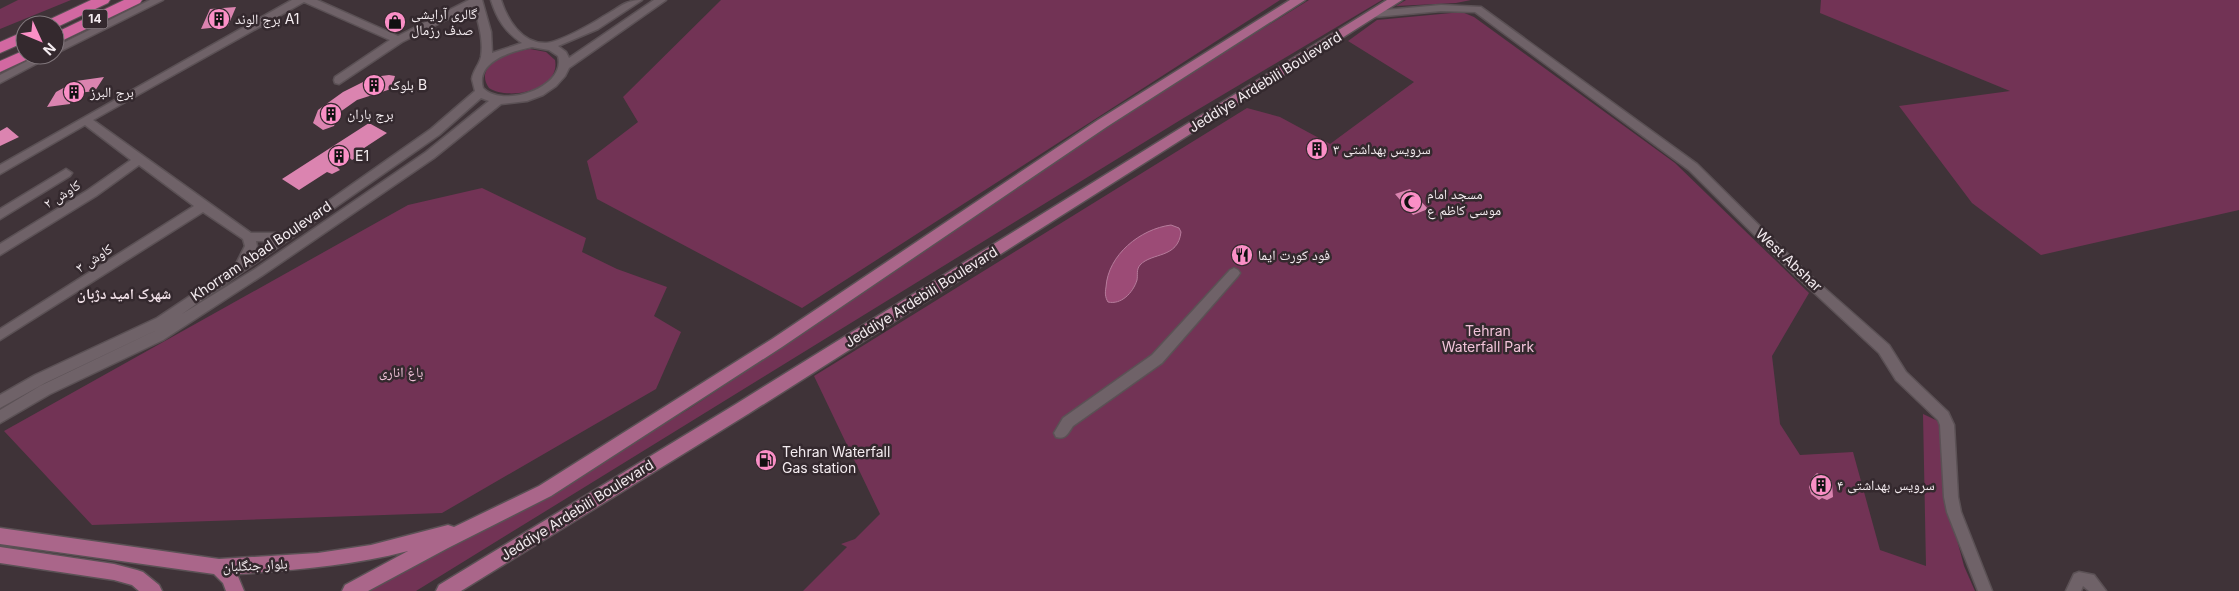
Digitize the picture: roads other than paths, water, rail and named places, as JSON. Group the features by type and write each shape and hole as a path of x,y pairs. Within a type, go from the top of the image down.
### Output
{"highway":[{"name":"14","path":"65,18 103,0"},
{"name":"14","path":"65,35 135,0"},
{"path":"0,48 15,41"},
{"path":"0,67 15,60"}],"main road":[{"path":"351,591 545,491 777,343 1103,123 1299,0"},
{"name":"Jeddiye Ardebili Boulevard","path":"445,591 742,409 1396,0"},
{"name":"بلوار جنگلبان","path":"0,536 219,567 318,561 371,553 478,524"},
{"path":"0,555 114,572 137,578 153,591"},
{"path":"219,567 230,578 235,591"}],"street":[{"path":"65,46 158,0"},
{"path":"0,170 85,120 300,0"},
{"path":"308,0 398,40"},
{"path":"339,80 398,40 477,0 488,56 476,79 481,92 498,100 512,101 542,92 554,84 562,75 566,66 661,0"},
{"path":"548,46 572,39 606,22 637,0"},
{"path":"498,2 508,28 532,44"},
{"path":"1374,14 1480,5"},
{"name":"West Abshar","path":"1480,5 1693,167 1800,273 1884,348 1901,376 1943,416 1947,425 1951,497 1954,512 1985,591"},
{"path":"484,64 505,50 532,44 548,46 558,50 564,57 566,66"},
{"path":"0,79 28,65"},
{"name":"Khorram Abad Boulevard","path":"0,402 40,379 161,322 435,132 481,92"},
{"name":"Khorram Abad Boulevard","path":"0,417 45,390 158,336 259,272 430,155 498,100"},
{"path":"85,120 249,237 285,237"},
{"name":"کاوش ۲","path":"0,250 92,193 139,160"},
{"path":"0,214 66,173"},
{"name":"کاوش ۳","path":"0,335 203,206"},
{"path":"240,269 251,246 249,237"},
{"path":"1061,433 1068,422 1157,358 1234,274"},
{"path":"2073,591 2079,579 2089,580 2099,591"}],"place":[{"name":"برج الوند A1","path":"219,19"},
{"name":"گالری آرایشی صدف رزمال","path":"395,22"},
{"name":"بلوک B","path":"374,85"},
{"name":"برج البرز","path":"74,92"},
{"name":"برج باران","path":"331,114"},
{"name":"سرویس بهداشتی ۳","path":"1317,149"},
{"name":"E1","path":"339,156"},
{"name":"مسجد امام موسی کاظم ع","path":"1411,202"},
{"name":"فود کورت ایما","path":"1242,255"},
{"name":"Tehran Waterfall Gas station","path":"766,460"},
{"name":"سرویس بهداشتی ۴","path":"1821,485"}],"district":[{"name":"شهرک امید دژبان","path":"124,294"}],"park label":[{"name":"Tehran Waterfall Park","path":"1488,340"},
{"name":"باغ اناری","path":"401,372"}]}
